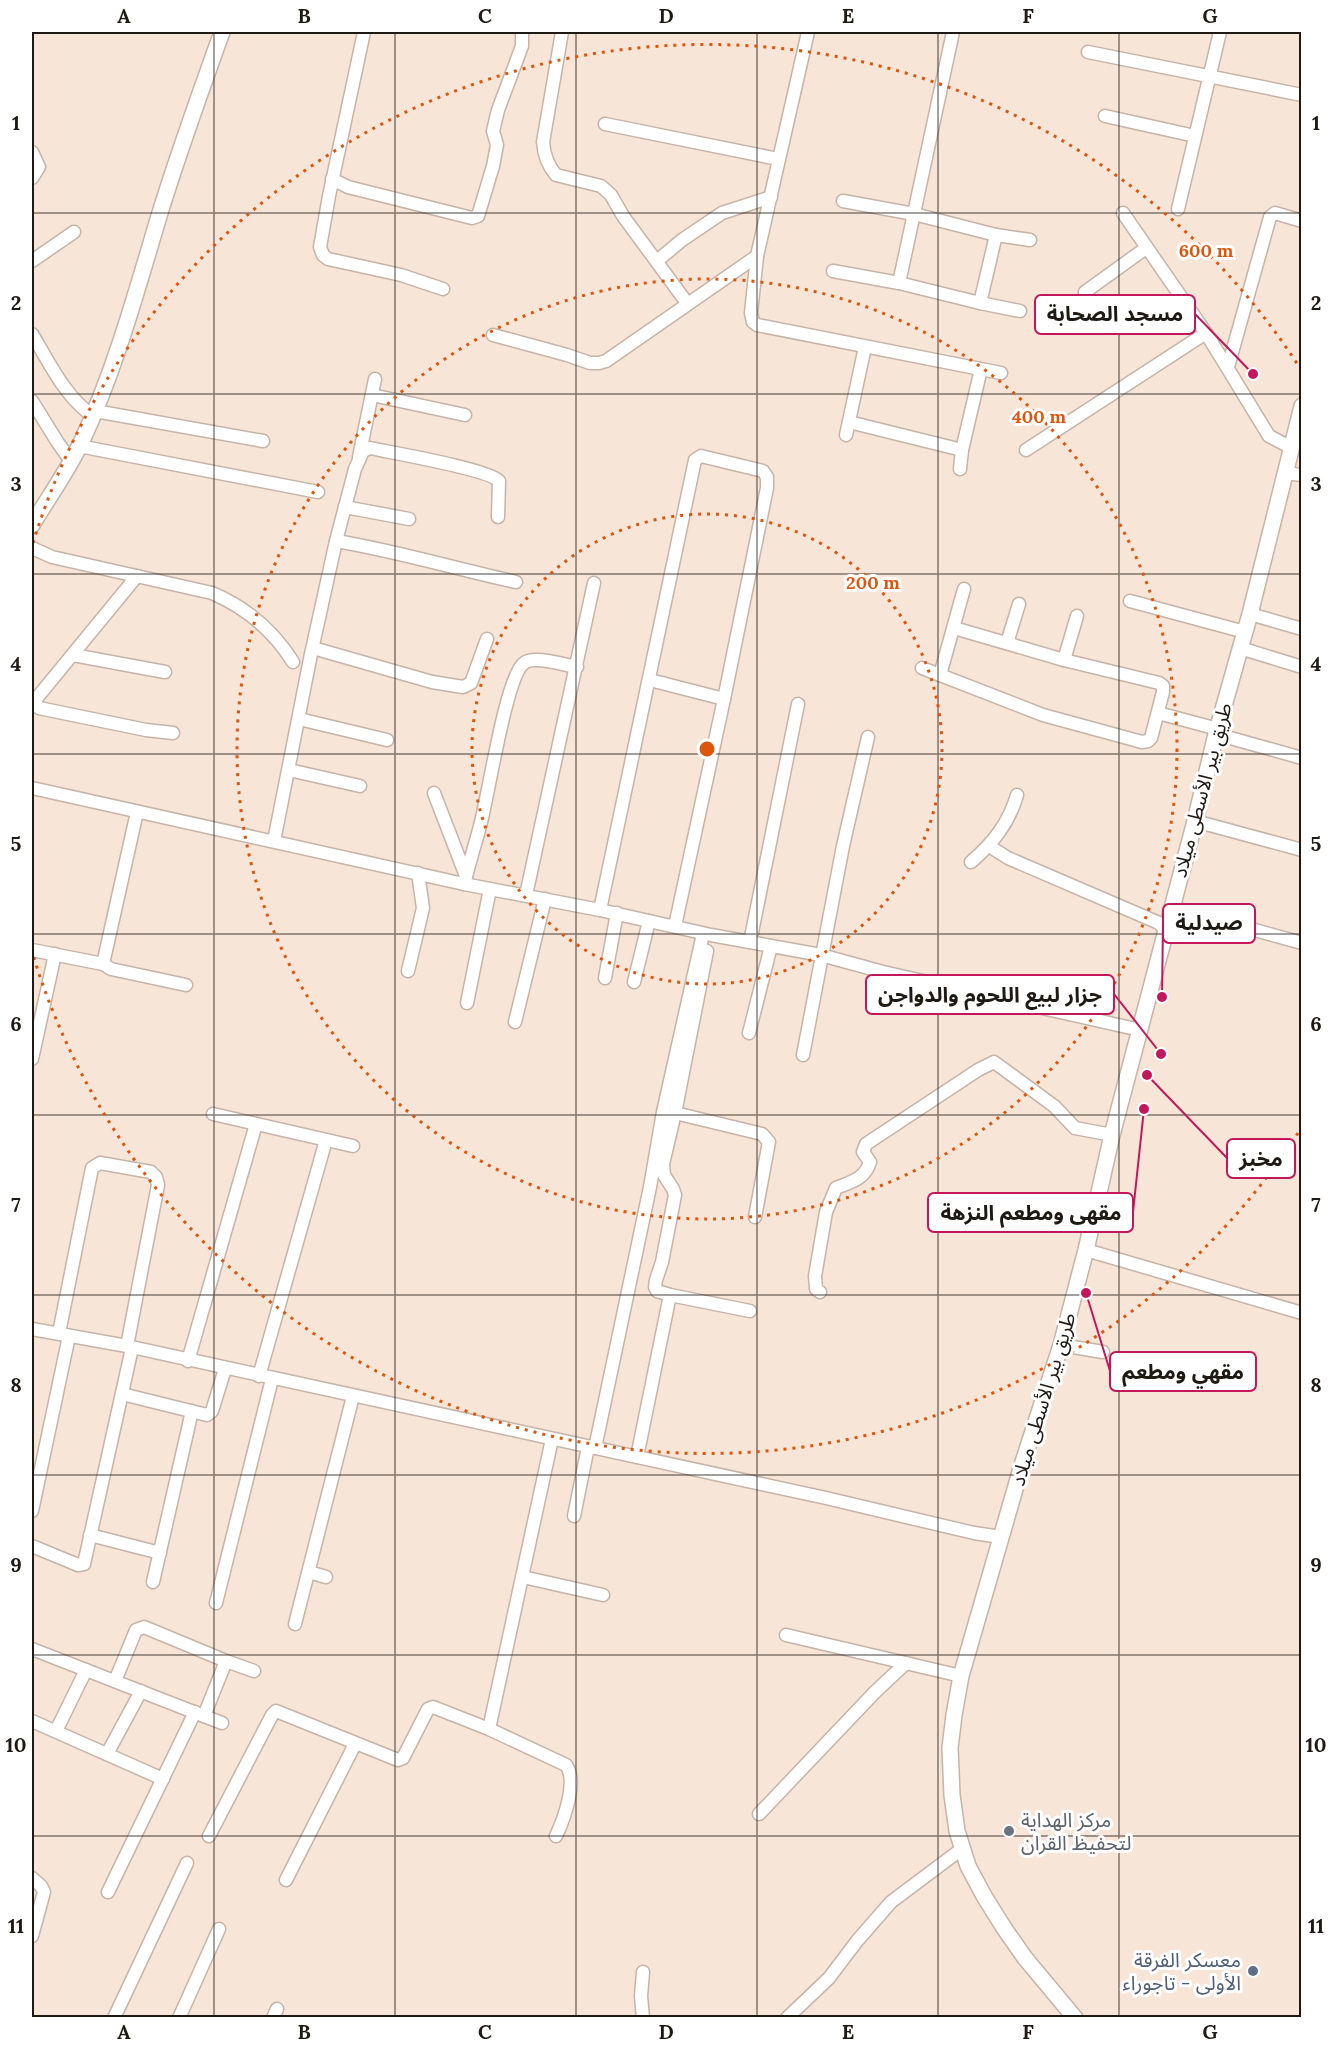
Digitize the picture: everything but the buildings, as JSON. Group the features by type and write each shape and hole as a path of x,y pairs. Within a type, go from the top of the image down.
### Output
{"main road":[{"path":"32,525 71,461 94,414 130,315 189,122 222,32"},
{"name":"طريق بير الأسطى ميلاد","path":"1075,2018 1025,1958 984,1896 968,1866 957,1831 952,1795 950,1748 961,1676 1001,1537 1061,1345 1086,1250 1112,1135 1217,731 1250,614 1302,406"}],"street":[{"path":"364,32 332,179 320,247 325,257 346,264 401,275 442,289"},
{"path":"332,179 356,189 472,218 478,216 497,145 493,131 498,110 522,46 522,32"},
{"path":"562,32 543,142 544,153 552,171 556,175 601,186 607,190 623,216 687,303"},
{"path":"808,32 757,256 750,313 753,322 757,325 1001,374"},
{"path":"898,283 954,32"},
{"path":"1178,209 1220,32"},
{"path":"1088,52 1302,95"},
{"path":"1105,116 1195,136"},
{"path":"606,124 778,159"},
{"path":"32,152 39,167 32,178"},
{"path":"657,261 682,240 722,213 771,196"},
{"path":"843,201 914,214 996,235 1030,240"},
{"path":"1123,213 1206,333 1269,436 1282,445 1290,447"},
{"path":"1228,367 1270,218 1275,213 1302,221"},
{"path":"32,261 74,232"},
{"path":"980,303 996,235"},
{"path":"1085,292 1146,248"},
{"path":"493,335 590,363 606,361 757,256"},
{"path":"833,271 898,283 1020,311"},
{"path":"1026,450 1206,333"},
{"path":"32,334 70,395 83,410 94,414 263,441"},
{"path":"865,347 847,429 962,450"},
{"path":"960,469 962,450 981,369"},
{"path":"274,842 336,542 359,458 375,379"},
{"path":"372,395 465,415"},
{"path":"32,401 71,461"},
{"path":"79,446 318,492"},
{"path":"359,458 365,449 370,448 474,470 496,478 500,481 498,518"},
{"path":"600,910 695,460 701,456 763,471 767,488 675,926"},
{"path":"1285,473 1302,475"},
{"path":"345,507 409,519"},
{"path":"336,542 410,556 447,567 516,582"},
{"path":"32,548 52,556 212,593 230,601 267,627 293,662"},
{"path":"137,576 36,699 39,708 146,730 173,733"},
{"path":"526,896 594,583"},
{"path":"940,675 964,589"},
{"path":"1130,601 1245,632"},
{"path":"1007,643 1019,604"},
{"path":"1250,614 1302,628"},
{"path":"1064,660 1077,616"},
{"path":"922,668 1043,715 1142,742 1151,738 1163,692 1163,686 1159,683 1064,660 954,628"},
{"path":"313,648 432,682 463,687 471,683 487,639"},
{"path":"1240,648 1302,668"},
{"path":"73,655 165,672"},
{"path":"465,880 480,826 514,676 525,662 534,659 577,667"},
{"path":"650,680 724,699"},
{"path":"750,942 798,704"},
{"path":"1158,713 1302,758"},
{"path":"299,719 387,740"},
{"path":"803,1055 843,846 868,737"},
{"path":"289,770 360,786"},
{"path":"32,788 418,873 465,880 490,889 707,934 822,955 883,972 1140,1030"},
{"path":"434,793 465,880"},
{"path":"971,862 989,846 1004,826 1017,795"},
{"path":"104,964 136,812"},
{"path":"1195,821 1302,850"},
{"path":"989,846 1008,858 1159,923 1166,931"},
{"path":"408,971 423,908 418,873"},
{"path":"467,1003 490,889"},
{"path":"515,1022 545,899"},
{"path":"1171,907 1302,943"},
{"path":"605,978 617,914"},
{"path":"634,982 649,921"},
{"path":"707,934 675,1113 663,1164 663,1173 675,1195 655,1287 657,1291 670,1295 750,1311"},
{"path":"574,1516 592,1448 650,1187 663,1112 707,934"},
{"path":"749,1033 771,946"},
{"path":"32,950 104,964 111,969 186,985"},
{"path":"32,1059 55,954"},
{"path":"820,1292 816,1289 815,1276 826,1212 836,1188 861,1178 868,1170 870,1162 863,1152 866,1144 978,1070 994,1062 1054,1106 1075,1128 1112,1135"},
{"path":"675,1113 762,1134 768,1138 755,1217"},
{"path":"213,1114 353,1146"},
{"path":"188,1361 256,1124"},
{"path":"259,1376 326,1140"},
{"path":"32,1511 92,1168 100,1163 151,1172 156,1177 158,1185 122,1394 84,1564 80,1565 32,1546"},
{"path":"1086,1250 1302,1313"},
{"path":"637,1457 670,1295"},
{"path":"32,1329 129,1347 826,1498 974,1533 1001,1537"},
{"path":"1061,1345 1103,1352"},
{"path":"122,1394 207,1415 212,1413 225,1369"},
{"path":"216,1603 272,1379"},
{"path":"295,1624 353,1396"},
{"path":"153,1582 192,1411"},
{"path":"489,1729 552,1439"},
{"path":"90,1535 160,1553"},
{"path":"309,1572 326,1577"},
{"path":"523,1577 603,1596"},
{"path":"115,1681 135,1630 144,1626 254,1671"},
{"path":"786,1635 961,1676"},
{"path":"32,1648 222,1723"},
{"path":"108,1892 163,1779 226,1660"},
{"path":"759,1815 874,1692 906,1663"},
{"path":"56,1731 86,1670"},
{"path":"107,1754 141,1691"},
{"path":"209,1836 276,1711 395,1760 402,1759 428,1709 433,1707 562,1761 568,1767 571,1778 565,1815 556,1836"},
{"path":"32,1721 163,1779"},
{"path":"286,1880 355,1744"},
{"path":"788,2018 829,1978 891,1902 963,1848"},
{"path":"114,2018 187,1863"},
{"path":"32,1878 44,1892 32,1936"},
{"path":"179,2018 219,1929"},
{"path":"643,1972 641,1996 643,2018"}],"place":[{"name":"مسجد الصحابة","path":"1253,374"},
{"name":"صيدلية","path":"1162,997"},
{"name":"جزار لبيع اللحوم والدواجن","path":"1161,1054"},
{"name":"مخبز","path":"1147,1075"},
{"name":"مقهى ومطعم النزهة","path":"1144,1109"},
{"name":"مقهي ومطعم","path":"1086,1293"},
{"name":"مركز الهداية لتحفيظ القران","path":"1009,1831"},
{"name":"معسكر الفرقة الأولى - تاجوراء","path":"1253,1971"}]}
